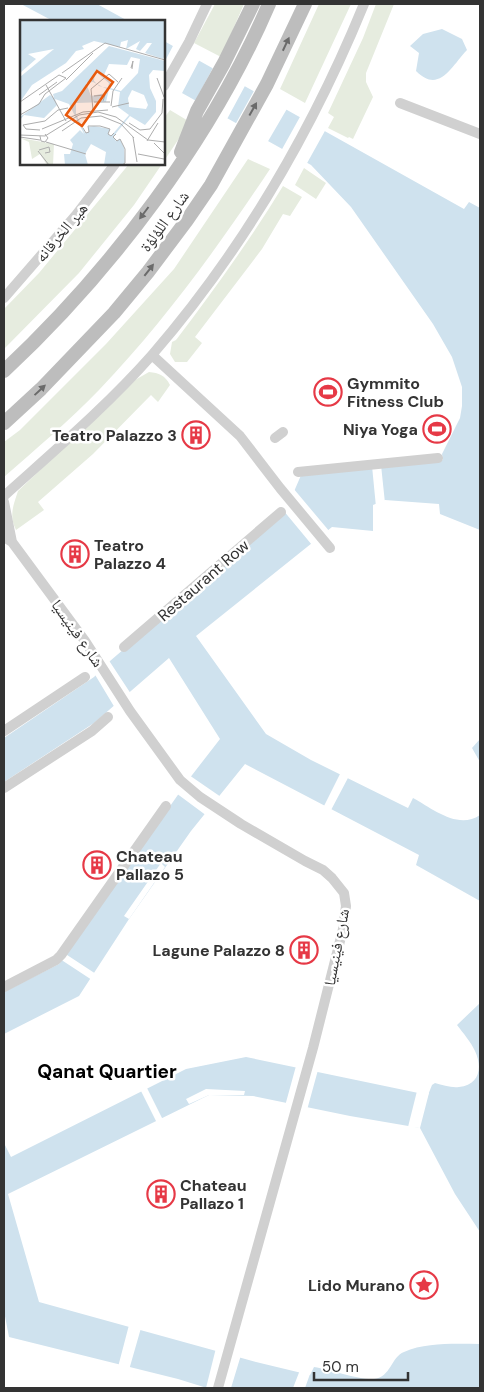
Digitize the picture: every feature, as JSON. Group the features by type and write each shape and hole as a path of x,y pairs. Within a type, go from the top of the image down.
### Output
{"main road":[{"path":"172,174 198,111 253,4"},
{"name":"شارع اللؤلؤة","path":"4,371 93,279 141,218 210,119 237,70 269,4"},
{"name":"شارع اللؤلؤة","path":"4,423 41,390 114,313 148,272 211,185 267,84 305,4"}],"street":[{"path":"165,84 189,42 207,4"},
{"path":"4,496 99,410 152,355 225,262 287,164 354,29 364,4"},
{"path":"400,103 480,134"},
{"name":"هير الخرقانه","path":"4,298 76,215 114,165"},
{"path":"152,355 240,436 330,548"},
{"path":"298,472 438,458"},
{"name":"شارع فينيسيا","path":"4,502 8,539 85,641 130,711 175,775 200,797 241,824 323,870 344,893 346,906 343,929 313,1048 218,1388"},
{"name":"Restaurant Row","path":"124,647 281,512"},
{"path":"4,732 86,677"},
{"path":"4,788 92,731 108,717"},
{"path":"4,987 61,956 166,806"}],"shaded area":[{"path":"215,4 244,4 221,57 194,43"},
{"path":"319,4 351,4 305,103 280,89"},
{"path":"376,4 394,4 366,73 366,82 373,97 353,139 328,128 334,117 328,113 363,38"},
{"path":"170,110 190,122 165,160 165,117"},
{"path":"248,159 270,169 168,311 99,390 4,477 4,442 20,430 106,344 174,269"},
{"path":"128,165 161,165 134,205 79,273 4,349 4,309 39,273"},
{"path":"304,168 326,183 316,199 295,185"},
{"path":"283,186 302,197 290,216 283,214 262,249 195,337 202,343 187,362 175,362 170,354 172,342 176,340 218,284"},
{"path":"149,372 161,375 170,385 158,402 151,395 93,454 38,502 44,510 16,530 12,515 18,491 135,380"}],"water":[{"path":"21,4 97,4 126,20 51,20"},
{"path":"442,29 462,39 467,50 444,76 431,80 416,71 419,53 410,46 423,34"},
{"path":"165,42 464,209 469,202 480,208 480,530 440,514 439,504 385,500 373,505 373,531 332,527 196,636 266,734 311,760 408,808 413,798 437,812 454,819 472,819 480,815 480,901 416,865 419,855 245,764 191,831 129,919 79,996 4,1034 4,992 59,964 189,779 220,739 169,658 94,723 4,782 4,738 94,677 110,661 286,510 302,473 443,460 442,454 460,418 462,387 452,357 433,324 351,207 311,165 165,84"},
{"path":"480,739 480,762 472,748"},
{"path":"480,1003 480,1232 455,1194 420,1128 253,1096 209,1095 8,1194 39,1302 310,1375 314,1367 374,1379 384,1375 396,1358 404,1352 413,1349 442,1344 480,1344 480,1388 207,1388 9,1337 4,1311 4,1143 11,1157 186,1069 246,1057 428,1095 432,1085 435,1083 453,1087 466,1086 478,1075 479,1064 473,1048 457,1025"}],"pier":[{"path":"174,44 200,59 181,95 165,87 165,61"},
{"path":"214,66 246,84 226,121 194,103"},
{"path":"255,89 288,107 267,143 235,125"},
{"path":"301,115 326,129 306,165 281,151"},
{"path":"381,465 385,503 376,507 372,466"},
{"path":"293,488 330,532 312,545 283,510"},
{"path":"108,659 131,694 115,708 94,673"},
{"path":"341,772 349,776 330,812 323,808"},
{"path":"189,775 221,797 207,816 176,793"},
{"path":"161,863 165,867 129,919 124,916"},
{"path":"64,953 96,974 92,980 60,959"},
{"path":"296,1066 318,1070 307,1110 285,1106"},
{"path":"146,1086 163,1120 157,1123 140,1089"},
{"path":"206,1089 245,1091 244,1095 209,1095 189,1104 186,1099"},
{"path":"417,1091 429,1093 420,1128 408,1127"},
{"path":"129,1325 141,1328 129,1370 118,1367"},
{"path":"216,1348 241,1355 231,1388 206,1388"},
{"path":"300,1370 310,1374 305,1388 293,1388"}],"place":[{"name":"Gymmito Fitness Club","path":"328,392"},
{"name":"Niya Yoga","path":"437,429"},
{"name":"Teatro Palazzo 3","path":"196,435"},
{"name":"Teatro Palazzo 4","path":"75,554"},
{"name":"Chateau Pallazo 5","path":"97,865"},
{"name":"Lagune Palazzo 8","path":"304,950"},
{"name":"Chateau Pallazo 1","path":"161,1194"},
{"name":"Lido Murano","path":"424,1285"}],"district":[{"name":"Qanat Quartier","path":"107,1071"}]}
